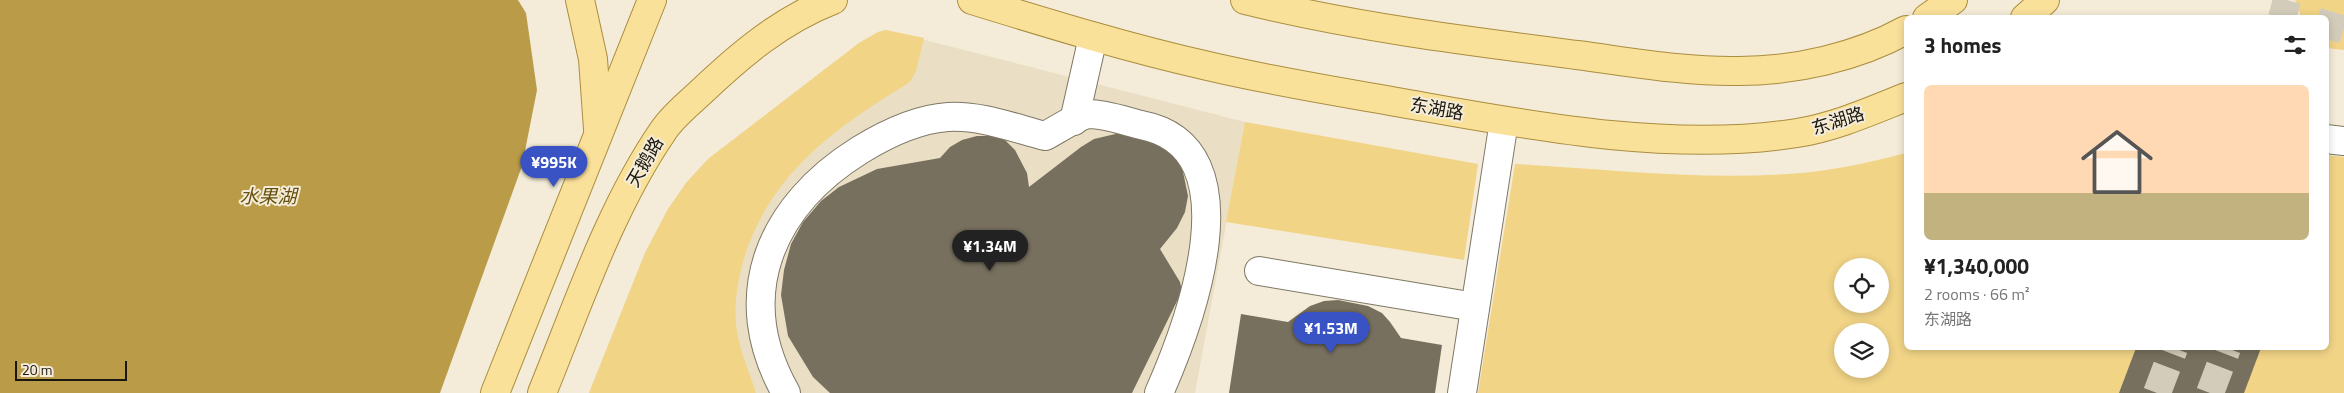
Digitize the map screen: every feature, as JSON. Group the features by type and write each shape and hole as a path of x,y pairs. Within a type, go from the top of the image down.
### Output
{"main road":[{"path":"580,0 593,59 598,135"},
{"path":"496,393 652,0"},
{"name":"天鹅路","path":"542,393 610,227 637,172 664,129 737,57 779,26 833,0"},
{"name":"东湖路","path":"972,0 1093,37 1209,66 1504,121 1617,135 1724,140 1798,133 1858,117 1904,98"},
{"path":"1246,0 1380,27 1502,46 1688,70 1740,72 1788,67 1846,55 1889,40 1904,31"},
{"path":"1932,15 1953,0"},
{"path":"2028,15 2045,0"}],"lane":[{"path":"1074,121 1093,37"},
{"path":"786,393 768,357 761,330 760,306 763,280 779,231 796,204 818,180 842,161 870,144 901,128 922,122 948,117 975,118 1045,136 1088,114 1158,128 1180,142 1193,159 1202,180 1206,202 1203,260 1188,321 1160,393"},
{"path":"1462,393 1504,121"},
{"path":"2329,139 2344,141"},
{"path":"1259,271 1475,306"}],"shaded area":[{"path":"2295,0 2344,0 2344,50 2329,48 2329,15 2300,15"},
{"path":"886,30 1245,122 1195,393 589,393 645,253 668,209 686,183 708,159 859,43 878,32"},
{"path":"886,30 924,38 916,71 910,82 859,115 813,151 775,194 760,220 747,249 738,286 736,324 741,350 756,393 589,393 645,253 668,209 686,183 708,159 859,43 878,32"},
{"path":"1245,122 1478,164 1464,260 1226,222"},
{"path":"1904,153 1904,350 2329,350 2329,155 2344,157 2344,393 1478,393 1515,164 1719,176 1817,171 1847,167"}],"water":[{"name":"水果湖","path":"0,0 518,0 526,13 537,90 522,166 440,393 0,393"}],"building":[{"path":"1124,132 1167,146 1182,167 1188,196 1185,212 1177,228 1160,249 1180,282 1182,291 1132,393 830,393 813,377 788,336 781,295 784,270 791,244 803,222 821,201 839,187 877,169 940,158 950,147 962,140 977,136 991,136 1005,140 1015,150 1027,173 1029,187 1094,139"},
{"path":"1338,300 1368,306 1382,313 1401,338 1442,345 1435,393 1229,393 1241,314 1288,322 1310,306 1324,301"},
{"path":"2135,350 2260,350 2244,393 2119,393"}],"tunnel":[{"path":"2283,15 2287,0"},
{"path":"2329,29 2338,0"},
{"path":"2157,393 2173,350"},
{"path":"2210,393 2226,350"}]}
